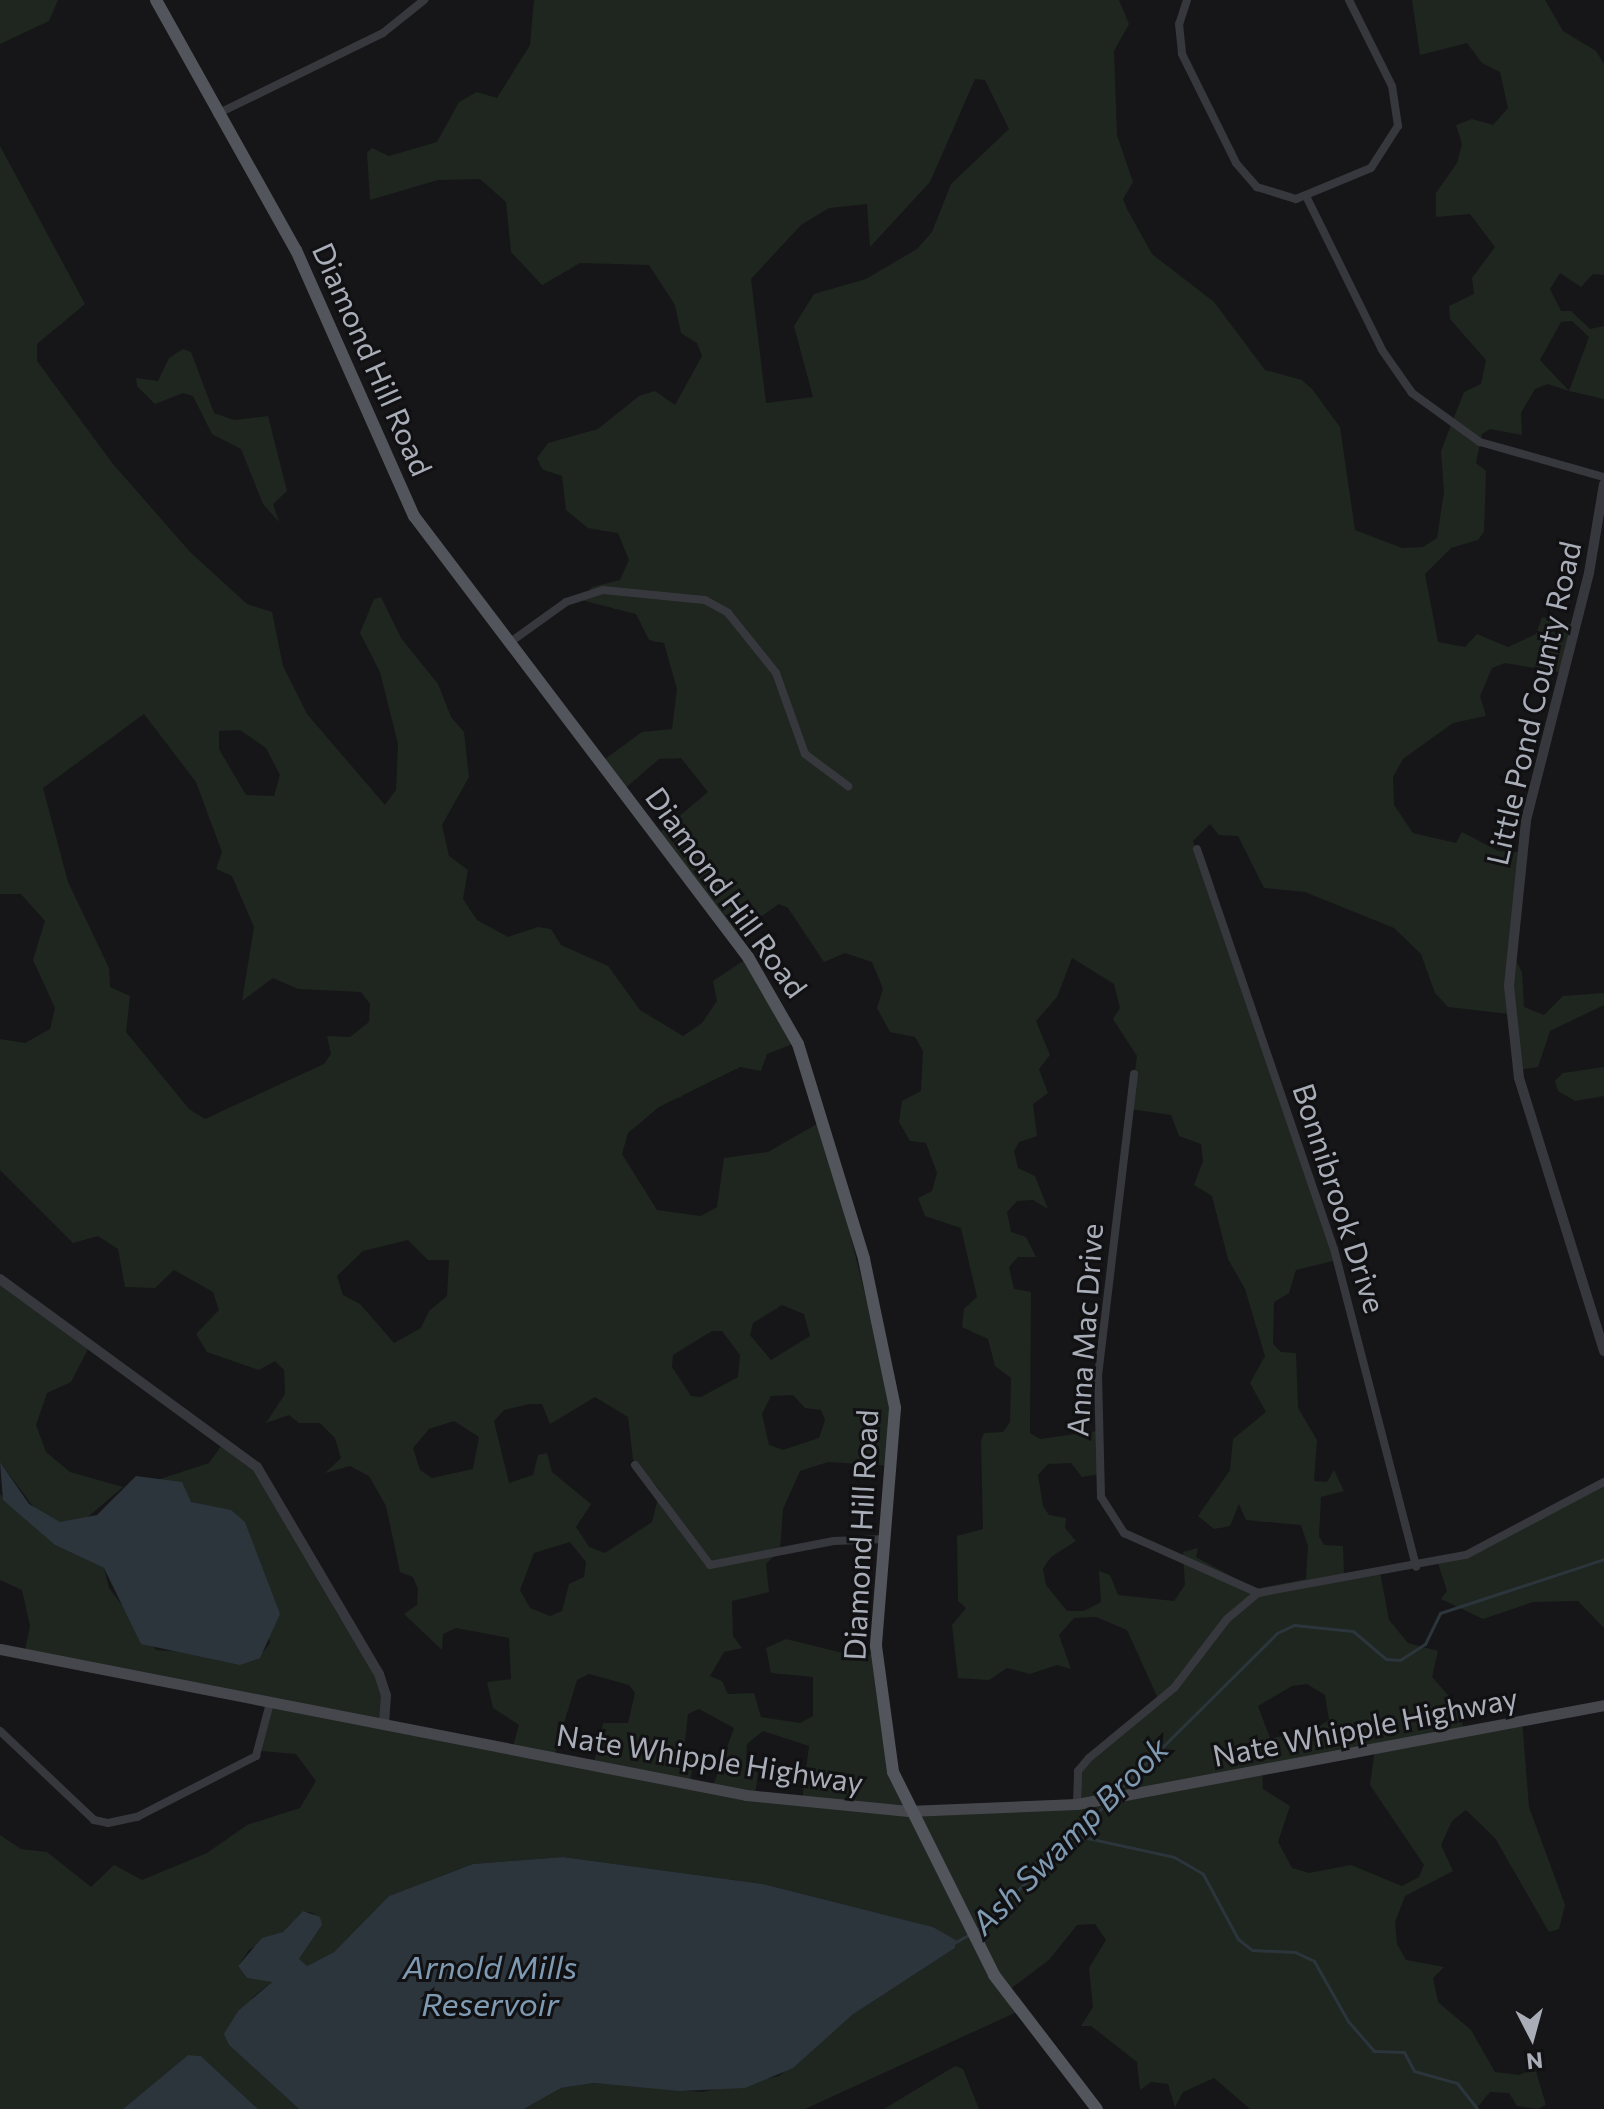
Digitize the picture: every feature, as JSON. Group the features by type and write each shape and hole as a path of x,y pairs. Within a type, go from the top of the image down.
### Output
{"main road":[{"name":"Diamond Hill Road","path":"156,0 216,114 296,250 414,516 740,946 798,1044 839,1163 880,1320 896,1432 878,1605 879,1691 884,1735 908,1811 975,1941 1004,1990 1097,2109"},
{"name":"Nate Whipple Highway","path":"0,1649 746,1795 908,1811 1077,1804 1604,1705"}],"street":[{"path":"216,114 383,33 424,0"},
{"path":"1187,0 1179,24 1182,54 1242,172 1276,196 1307,198 1371,168 1398,126 1392,86 1349,0"},
{"path":"1307,198 1382,350 1412,393 1473,439 1604,477"},
{"name":"Little Pond County Road","path":"1604,484 1589,573 1526,821 1509,986 1519,1078 1604,1351"},
{"path":"509,643 566,602 603,590 705,600 728,613 776,673 805,754 848,786"},
{"name":"Bonnibrook Drive","path":"1197,849 1334,1249 1416,1567"},
{"name":"Anna Mac Drive","path":"1134,1074 1098,1374 1101,1497 1124,1533 1258,1593"},
{"path":"0,1279 257,1467 379,1674 386,1695 384,1725"},
{"path":"635,1465 710,1565 834,1541 886,1539"},
{"path":"1077,1804 1078,1771 1089,1758 1174,1688 1227,1619 1258,1593 1416,1567 1493,1544 1604,1482"},
{"path":"0,1731 94,1820 108,1823 137,1817 256,1756 270,1703"}],"shaded area":[{"path":"0,0 58,0 49,21 0,44"},
{"path":"534,0 1119,0 1129,24 1114,51 1117,135 1133,182 1123,199 1127,209 1152,254 1214,302 1265,370 1302,380 1312,389 1340,427 1355,530 1402,548 1423,547 1437,538 1444,492 1441,451 1464,392 1481,384 1486,360 1450,319 1449,306 1474,294 1472,278 1495,247 1470,214 1436,217 1436,193 1457,163 1462,144 1456,125 1472,119 1493,125 1508,108 1500,72 1482,63 1467,43 1420,55 1412,0 1545,0 1563,31 1596,51 1604,64 1604,275 1593,274 1581,287 1560,273 1550,289 1561,311 1571,311 1590,329 1604,326 1604,399 1569,391 1548,384 1535,389 1521,413 1522,435 1490,429 1482,434 1476,463 1486,471 1484,532 1478,540 1451,548 1425,574 1438,642 1465,647 1477,634 1508,647 1536,634 1542,617 1571,624 1559,672 1505,663 1492,668 1480,696 1486,716 1453,723 1403,759 1393,777 1394,805 1413,833 1456,843 1462,832 1498,851 1518,852 1512,953 1522,972 1524,1007 1544,1015 1563,996 1604,993 1604,1005 1550,1031 1538,1067 1518,1070 1509,1014 1448,1007 1435,993 1421,954 1394,928 1305,892 1264,888 1238,836 1219,835 1210,824 1193,841 1337,1260 1296,1270 1289,1293 1274,1302 1273,1344 1281,1352 1296,1353 1298,1408 1317,1440 1314,1481 1327,1482 1334,1470 1344,1491 1321,1497 1319,1536 1324,1545 1343,1546 1344,1575 1380,1572 1389,1620 1408,1643 1438,1651 1432,1677 1461,1710 1463,1729 1522,1719 1529,1807 1565,1905 1559,1929 1549,1932 1495,1838 1466,1810 1452,1821 1441,1845 1453,1871 1405,1896 1395,1922 1397,1944 1406,1960 1444,1967 1433,1978 1438,2002 1471,2030 1495,2072 1519,2075 1535,2068 1546,2105 1538,2109 1517,2106 1509,2093 1490,2092 1476,2109 1250,2109 1214,2078 1183,2092 1175,2107 1168,2084 1151,2082 1140,2090 1137,2062 1091,2026 1081,2026 1093,2007 1089,1968 1106,1940 1095,1924 1077,1925 1049,1960 1009,1990 1019,2011 805,2109 524,2109 561,2088 594,2083 702,2092 779,2076 852,2015 955,1948 956,1940 933,1927 763,1884 563,1857 473,1864 389,1896 334,1952 307,1966 299,1966 299,1959 322,1925 313,1913 303,1911 283,1932 249,1950 238,1966 247,1978 273,1981 254,1996 229,2045 299,2109 258,2109 201,2056 188,2055 123,2109 0,2109 0,1835 21,1849 47,1852 91,1887 114,1865 142,1880 207,1853 247,1825 300,1808 316,1781 296,1754 262,1751 267,1700 25,1651 30,1626 22,1590 0,1580 0,1494 55,1545 104,1568 109,1588 156,1650 259,1657 270,1643 245,1522 191,1502 157,1480 209,1463 224,1442 268,1477 338,1615 382,1680 383,1720 513,1747 519,1725 493,1708 487,1682 511,1679 509,1638 456,1628 443,1634 442,1650 404,1614 417,1605 418,1589 413,1577 400,1572 386,1506 369,1476 350,1466 325,1473 341,1458 335,1438 320,1423 299,1423 289,1415 266,1423 285,1394 284,1370 275,1361 259,1370 207,1352 196,1334 219,1310 213,1292 174,1270 155,1288 125,1287 118,1249 98,1236 73,1243 0,1170 0,1039 25,1043 50,1029 55,1008 33,960 45,921 21,894 0,894 0,146 85,304 37,344 37,361 113,464 190,552 247,604 272,612 283,666 307,714 385,805 396,790 398,744 380,672 360,633 374,599 381,597 401,638 438,684 451,717 464,732 469,777 442,825 449,856 468,870 463,899 477,920 508,937 538,927 551,929 561,945 608,966 640,1010 683,1036 702,1023 717,1001 713,981 749,957 795,1043 767,1054 761,1071 740,1067 659,1107 628,1133 622,1154 657,1210 701,1216 717,1207 724,1158 768,1152 822,1121 893,1407 892,1466 828,1462 800,1471 783,1509 780,1550 766,1564 769,1592 732,1601 733,1636 742,1648 724,1652 710,1676 722,1681 728,1694 754,1693 761,1717 800,1723 813,1716 813,1677 771,1673 766,1648 786,1639 851,1655 873,1654 907,1810 1075,1802 1078,1776 1089,1759 1160,1703 1127,1630 1096,1617 1074,1618 1059,1635 1071,1669 1057,1665 1030,1674 1007,1668 989,1680 958,1678 952,1625 966,1608 958,1601 957,1536 983,1529 981,1441 984,1433 1003,1432 1010,1422 1011,1378 995,1366 988,1339 962,1327 964,1309 977,1297 961,1228 925,1216 918,1198 932,1191 937,1173 926,1143 910,1141 899,1122 902,1101 921,1091 923,1051 915,1037 890,1032 877,1008 883,989 872,962 845,953 824,962 788,908 779,904 735,935 658,834 708,792 681,758 659,759 623,790 605,759 642,732 672,729 677,689 664,643 649,640 636,614 581,600 592,587 620,580 629,560 618,533 588,528 566,510 562,476 542,469 537,458 548,443 598,429 639,396 655,391 675,405 702,356 697,343 681,333 675,305 649,265 580,263 542,285 511,252 506,202 480,179 438,180 370,200 367,153 372,148 389,156 437,142 459,102 477,92 497,98 530,45","holes":["975,79 985,80 1009,129 951,184 932,232 917,249 866,279 814,294 794,326 813,397 766,403 751,279 801,225 829,208 867,204 870,247 930,182","1572,321 1589,337 1569,391 1540,360 1561,322","144,714 196,782 222,852 216,869 232,876 254,927 242,1001 273,978 298,989 361,992 370,1004 369,1022 350,1037 327,1036 331,1054 324,1064 205,1119 189,1109 126,1032 130,996 110,987 109,968 68,882 43,788","240,730 266,748 280,775 274,796 246,795 219,749 219,731","1072,958 1114,984 1120,1008 1113,1019 1137,1056 1130,1109 1171,1115 1179,1136 1201,1144 1203,1161 1194,1185 1212,1196 1228,1259 1245,1289 1265,1356 1250,1383 1266,1412 1233,1439 1230,1470 1198,1516 1214,1529 1230,1526 1239,1504 1246,1520 1301,1525 1308,1546 1306,1579 1255,1589 1196,1557 1198,1548 1183,1552 1185,1585 1174,1601 1118,1595 1110,1575 1099,1571 1101,1602 1084,1611 1067,1611 1046,1585 1043,1569 1051,1557 1076,1541 1065,1528 1066,1518 1049,1515 1043,1506 1038,1475 1048,1464 1071,1463 1082,1477 1100,1474 1097,1431 1040,1439 1030,1433 1031,1292 1014,1289 1009,1267 1018,1257 1036,1257 1026,1237 1011,1232 1007,1212 1017,1201 1033,1200 1048,1209 1035,1176 1018,1168 1014,1151 1019,1142 1037,1136 1033,1104 1048,1093 1039,1069 1050,1055 1036,1021 1057,997","408,1240 428,1260 449,1260 447,1296 429,1311 421,1328 394,1343 360,1304 343,1295 337,1276 363,1251","782,1305 804,1314 810,1336 771,1360 750,1335 753,1323","712,1331 722,1331 740,1355 738,1377 701,1397 691,1396 672,1367 673,1355","793,1395 805,1408 821,1410 825,1420 819,1438 783,1450 769,1445 762,1414 771,1396","595,1397 628,1417 633,1459 660,1490 652,1522 605,1553 589,1547 576,1527 591,1504 552,1472 547,1453 538,1455 533,1475 509,1483 494,1421 504,1410 542,1404 550,1424","454,1421 479,1437 473,1469 432,1478 420,1470 413,1448 429,1429","570,1542 586,1562 584,1577 569,1584 562,1611 550,1616 530,1608 520,1590 534,1553","589,1674 629,1685 635,1693 628,1723 603,1723 594,1763 555,1753 577,1680","1307,1684 1325,1695 1329,1720 1309,1733 1270,1738 1258,1706 1292,1686","699,1709 734,1728 713,1786 690,1781 694,1762 684,1750 688,1714","763,1731 809,1746 802,1802 755,1795 758,1773 746,1764 747,1744","1375,1748 1370,1785 1424,1865 1419,1877 1402,1886 1351,1865 1309,1873 1292,1868 1278,1842 1290,1806 1263,1789 1262,1769"]},
{"path":"183,349 191,352 214,413 234,420 268,416 287,491 273,504 279,522 263,504 241,449 212,434 193,396 183,393 155,404 137,386 136,378 158,381 169,358"},
{"path":"1604,1067 1604,1096 1575,1101 1558,1091 1555,1081 1563,1073"},
{"path":"0,1278 90,1345 71,1382 47,1393 36,1425 46,1452 70,1472 123,1487 83,1521 60,1522 35,1509 0,1462"},
{"path":"1604,1480 1604,1628 1578,1601 1533,1602 1483,1619 1441,1599 1447,1591 1437,1560 1463,1554"},
{"path":"955,2066 963,2069 979,2109 884,2109"}],"water":[{"path":"0,1462 29,1504 60,1522 97,1515 136,1476 182,1482 191,1502 231,1510 245,1522 280,1614 260,1658 240,1665 141,1644 104,1568 55,1545 3,1500"},
{"name":"Arnold Mills Reservoir","path":"563,1857 763,1884 933,1927 956,1940 955,1948 852,2015 793,2068 745,2088 680,2091 594,2083 561,2088 524,2109 299,2109 229,2045 224,2034 238,2011 272,1982 247,1978 238,1966 262,1938 283,1932 303,1911 320,1917 322,1925 299,1959 307,1966 334,1952 389,1896 473,1864"},
{"path":"188,2055 201,2056 258,2109 123,2109"}],"waterway":[{"name":"Ash Swamp Brook","path":"1116,1793 1277,1633 1294,1625 1353,1631 1386,1659 1400,1660 1425,1644 1440,1613 1604,1559"},
{"name":"Ash Swamp Brook","path":"977,1930 1108,1802"},
{"path":"1078,1836 1174,1857 1203,1874 1238,1939 1252,1950 1295,1952 1314,1961 1348,2021 1374,2051 1404,2052 1414,2071 1457,2083 1477,2109"},
{"name":"Ash Swamp Brook","path":"952,1944 970,1934"}]}
